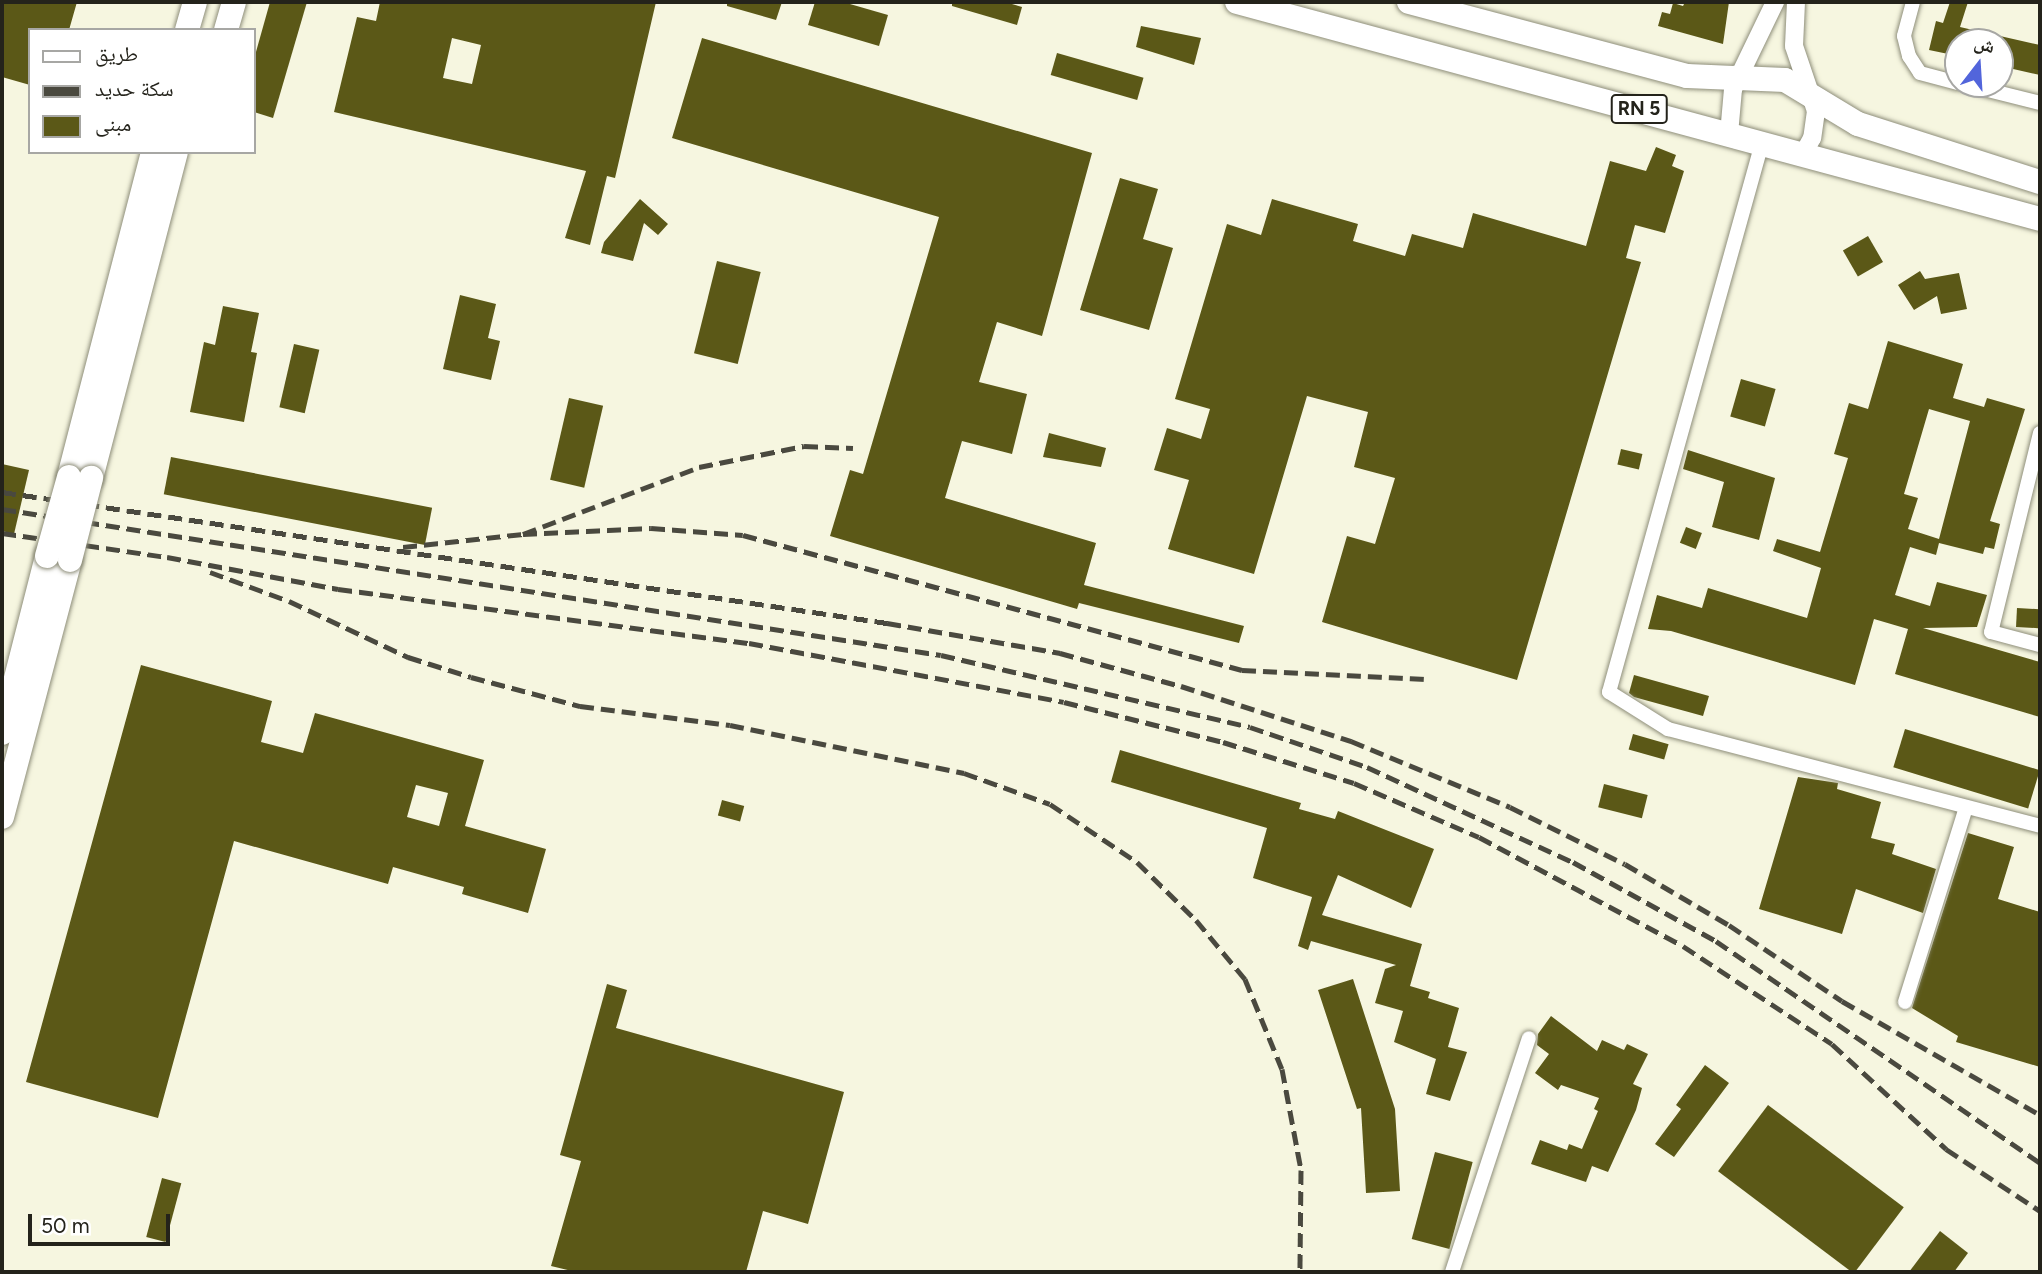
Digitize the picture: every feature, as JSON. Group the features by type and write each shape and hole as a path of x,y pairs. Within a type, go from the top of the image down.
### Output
{"highway":[{"path":"170,28 177,2"},
{"path":"188,28 195,2"},
{"path":"211,28 218,2"},
{"path":"227,28 234,2"},
{"name":"RN 5","path":"1237,2 2040,219"},
{"name":"RN 5","path":"1409,2 1670,72 1738,79 1785,80 1811,93 1848,120 1867,128 2040,182"},
{"path":"1854,167 1867,128"},
{"path":"128,247 139,154"},
{"path":"80,478 128,247 152,154"},
{"path":"2,817 59,558 175,154"},
{"path":"153,239 190,154"},
{"path":"2,733 59,558"}],"street":[{"path":"1729,134 1730,100 1775,2"},
{"path":"1796,2 1794,46 1811,93 1816,120 1802,153"},
{"path":"1913,2 1904,36 1909,56 1920,73 1944,79"},
{"path":"2014,96 2040,103"},
{"path":"1762,143 1609,692 1648,721 1668,729 2040,826"},
{"path":"2040,433 1991,632 2040,645"},
{"path":"1905,1002 1966,807"},
{"path":"1452,1272 1530,1038"}],"building":[{"path":"2,2 77,2 70,28 28,28 28,84 2,77"},
{"path":"270,2 307,2 273,118 256,113 256,52"},
{"path":"380,2 656,2 615,178 607,176 590,245 565,238 586,171 334,112 357,17 376,21","holes":["452,38 481,45 472,84 443,78"]},
{"path":"727,2 782,2 776,20 727,6"},
{"path":"815,2 843,2 888,15 879,46 808,25"},
{"path":"952,2 1005,2 1022,7 1017,25 952,6"},
{"path":"1685,2 1729,2 1723,44 1658,26 1662,12 1670,14 1673,3 1683,6"},
{"path":"1950,2 1968,2 1960,27 1964,28 1944,28 1944,53 1929,50 1936,21 1943,23"},
{"path":"1141,26 1201,38 1194,65 1136,47"},
{"path":"702,38 1092,153 1042,336 997,322 979,382 1027,394 1012,454 962,441 945,498 1096,543 1084,585 1244,626 1239,643 1079,603 1077,609 830,536 850,470 863,474 939,217 672,138"},
{"path":"2014,39 2040,45 2040,75 2014,69"},
{"path":"1057,53 1144,78 1137,100 1051,75"},
{"path":"1656,147 1676,155 1672,166 1684,171 1665,233 1635,225 1626,258 1641,262 1517,680 1322,622 1347,536 1375,544 1395,478 1354,467 1368,412 1307,396 1254,574 1168,549 1189,480 1154,470 1167,428 1201,439 1210,409 1175,399 1227,224 1261,235 1272,199 1358,224 1353,241 1405,256 1412,234 1463,248 1473,213 1586,246 1610,161 1646,171"},
{"path":"1120,178 1158,189 1143,239 1173,248 1149,330 1080,310"},
{"path":"640,199 668,224 658,235 644,223 633,261 601,253 604,242"},
{"path":"1868,236 1883,262 1858,276 1843,250"},
{"path":"717,261 761,272 738,364 694,353"},
{"path":"1920,271 1925,279 1959,273 1967,309 1941,314 1937,296 1914,310 1898,285"},
{"path":"460,295 496,304 488,338 500,341 491,380 443,369"},
{"path":"223,306 259,313 251,352 257,353 244,422 190,412 204,342 215,345"},
{"path":"1888,341 1963,364 1953,398 1984,407 1987,398 2025,409 1990,521 2000,524 1994,549 1985,547 1983,554 1939,543 1936,555 1910,547 1895,595 1930,606 1937,582 1987,595 1977,627 1923,628 2040,662 2040,717 1895,674 1908,629 1874,619 1855,685 1671,631 1648,629 1657,595 1702,608 1708,588 1807,618 1821,568 1773,551 1777,539 1820,552 1848,458 1834,454 1849,403 1868,409","holes":["1929,409 1970,421 1939,539 1908,529 1918,498 1904,494"]},
{"path":"294,344 319,350 305,413 279,407"},
{"path":"1741,379 1776,389 1765,426 1730,416"},
{"path":"569,398 603,406 584,488 550,480"},
{"path":"1049,433 1106,448 1101,467 1043,457"},
{"path":"1621,449 1642,454 1639,470 1617,465"},
{"path":"1688,450 1775,478 1759,540 1712,527 1724,482 1683,469"},
{"path":"171,457 432,508 425,545 164,494"},
{"path":"2,464 29,470 14,534 2,531"},
{"path":"1686,527 1702,533 1696,549 1680,543"},
{"path":"2017,608 2039,609 2038,628 2016,627"},
{"path":"141,665 272,701 261,742 303,753 315,713 484,760 465,826 546,849 528,913 462,894 464,887 393,867 388,884 234,841 158,1118 26,1082","holes":["416,785 448,793 439,826 407,817"]},
{"path":"1634,675 1709,696 1703,716 1634,697 1629,693"},
{"path":"1905,729 2040,770 2028,808 1893,767"},
{"path":"1633,734 1669,744 1664,760 1629,749"},
{"path":"1120,750 1301,803 1299,809 1335,819 1338,811 1434,849 1411,908 1338,875 1322,915 1422,944 1410,986 1430,992 1428,998 1459,1008 1448,1047 1467,1052 1450,1101 1426,1094 1436,1059 1394,1042 1403,1011 1375,1003 1385,969 1396,965 1311,941 1308,950 1298,946 1312,897 1253,878 1267,828 1111,782"},
{"path":"1798,777 1838,783 1837,789 1881,802 1871,838 1895,844 1892,854 1936,869 1923,913 1856,889 1842,934 1759,909"},
{"path":"1604,784 1648,795 1642,818 1598,807"},
{"path":"722,800 744,806 740,821 718,815"},
{"path":"1968,833 2014,847 1998,899 2040,912 2040,1067 1956,1042 1958,1036 1912,1008"},
{"path":"1353,979 1395,1109 1400,1191 1366,1193 1361,1108 1357,1109 1318,990"},
{"path":"607,984 627,990 616,1028 844,1092 808,1224 763,1211 746,1272 576,1272 551,1266 581,1161 560,1155"},
{"path":"1551,1016 1597,1051 1602,1040 1624,1050 1627,1044 1648,1054 1633,1084 1642,1088 1636,1110 1608,1172 1592,1166 1586,1182 1531,1164 1540,1140 1567,1150 1569,1144 1582,1149 1598,1111 1594,1109 1599,1098 1561,1085 1558,1090 1535,1073 1549,1054 1537,1045 1538,1034"},
{"path":"1705,1065 1729,1083 1674,1157 1655,1144 1681,1109 1676,1105"},
{"path":"1768,1105 1904,1207 1855,1272 1852,1272 1718,1171"},
{"path":"1435,1152 1473,1162 1449,1249 1412,1239"},
{"path":"162,1178 181,1183 166,1242 146,1237"},
{"path":"1940,1231 1968,1253 1954,1272 1909,1272"}],"railway":[{"path":"403,547 523,534 699,467 804,446 853,448"},
{"path":"2,492 887,623 1060,653 1181,686 1351,741 1510,807 1625,864 1729,925 1842,1001 2040,1115"},
{"path":"2,509 941,655 1250,727 1367,767 1573,862 1716,941 2040,1163"},
{"path":"523,534 651,528 743,535 1242,670 1426,679"},
{"path":"2,533 167,557 338,589 749,643 1064,702 1223,742 1354,783 1479,837 1683,946 1832,1044 1946,1149 2040,1211"},
{"path":"210,572 289,601 408,657 471,677 580,706 730,725 964,773 1050,804 1137,862 1196,920 1245,979 1282,1069 1301,1170 1300,1272"}]}
